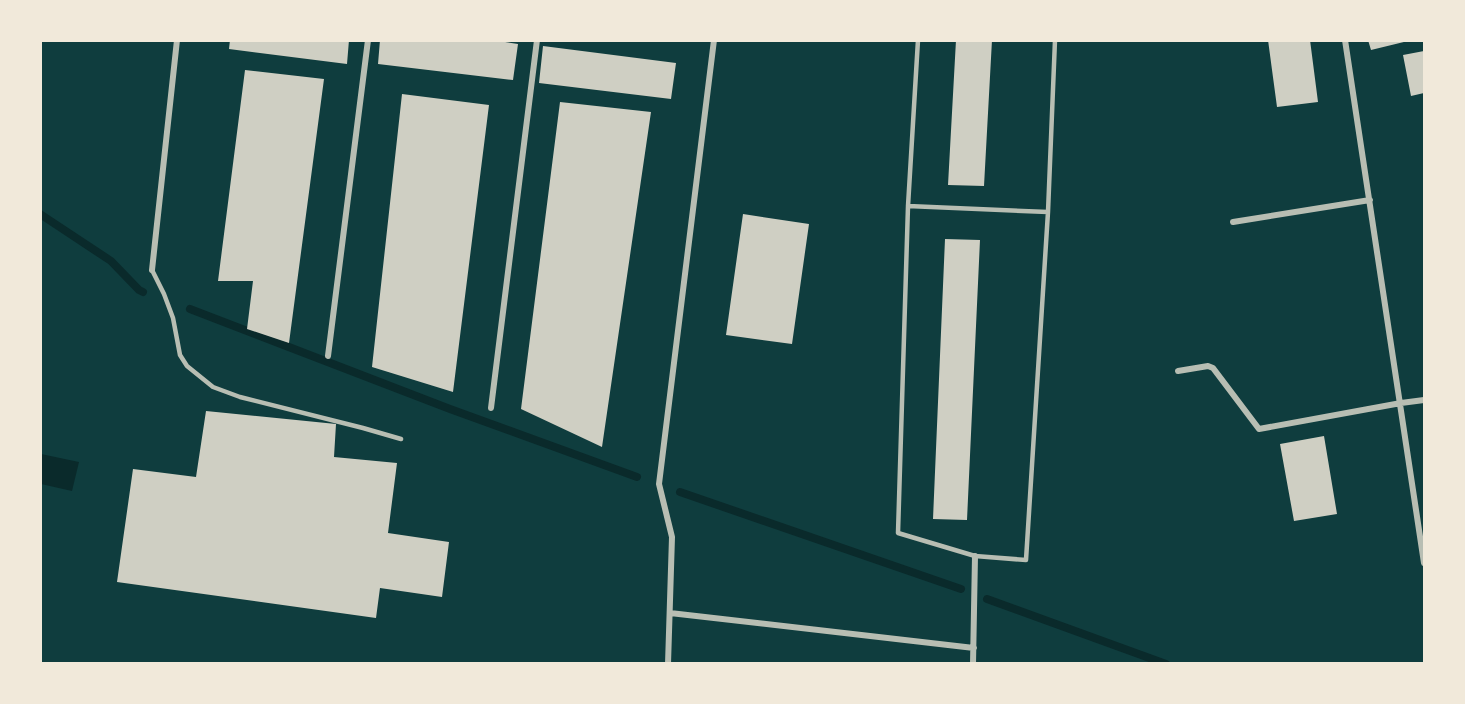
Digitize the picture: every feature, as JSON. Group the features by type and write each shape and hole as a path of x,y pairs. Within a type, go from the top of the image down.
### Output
{"street":[{"path":"152,270 177,40"},
{"path":"328,356 368,40"},
{"path":"491,408 537,40"},
{"path":"668,663 672,537 659,484 714,40"},
{"path":"1345,40 1425,563"},
{"path":"1233,222 1370,200"},
{"path":"1178,371 1208,366 1213,368 1259,429 1425,400"},
{"path":"973,663 975,556"},
{"path":"669,614 974,648"}],"lane":[{"path":"918,40 908,206 898,533 975,556 1026,560 1048,212 1054,40"},
{"path":"908,206 1048,212"},
{"path":"152,270 174,318 180,355 187,366 213,387 240,397 401,439"}],"water":[{"path":"41,454 79,462 72,491 41,484"}],"building":[{"path":"230,40 349,40 347,64 229,49"},
{"path":"380,40 492,40 518,44 513,80 378,64"},
{"path":"956,40 992,40 984,186 948,185"},
{"path":"1268,40 1310,40 1318,102 1277,107"},
{"path":"1368,40 1408,40 1408,41 1371,50"},
{"path":"543,46 676,63 671,99 539,83"},
{"path":"1424,51 1424,93 1411,96 1403,55"},
{"path":"245,70 324,79 289,343 247,329 253,281 218,281"},
{"path":"402,94 489,105 453,392 372,367"},
{"path":"560,102 651,112 602,447 521,409"},
{"path":"743,214 809,224 792,344 726,335"},
{"path":"945,239 980,240 967,520 933,519"},
{"path":"206,411 336,424 334,457 397,463 388,533 449,542 442,597 380,588 376,618 117,582 133,469 196,477"},
{"path":"1324,436 1337,514 1294,521 1280,444"}],"waterway":[{"path":"40,214 111,261 143,292"},
{"path":"190,309 450,409 637,477"},
{"path":"680,492 961,589"},
{"path":"987,599 1166,664"}]}
